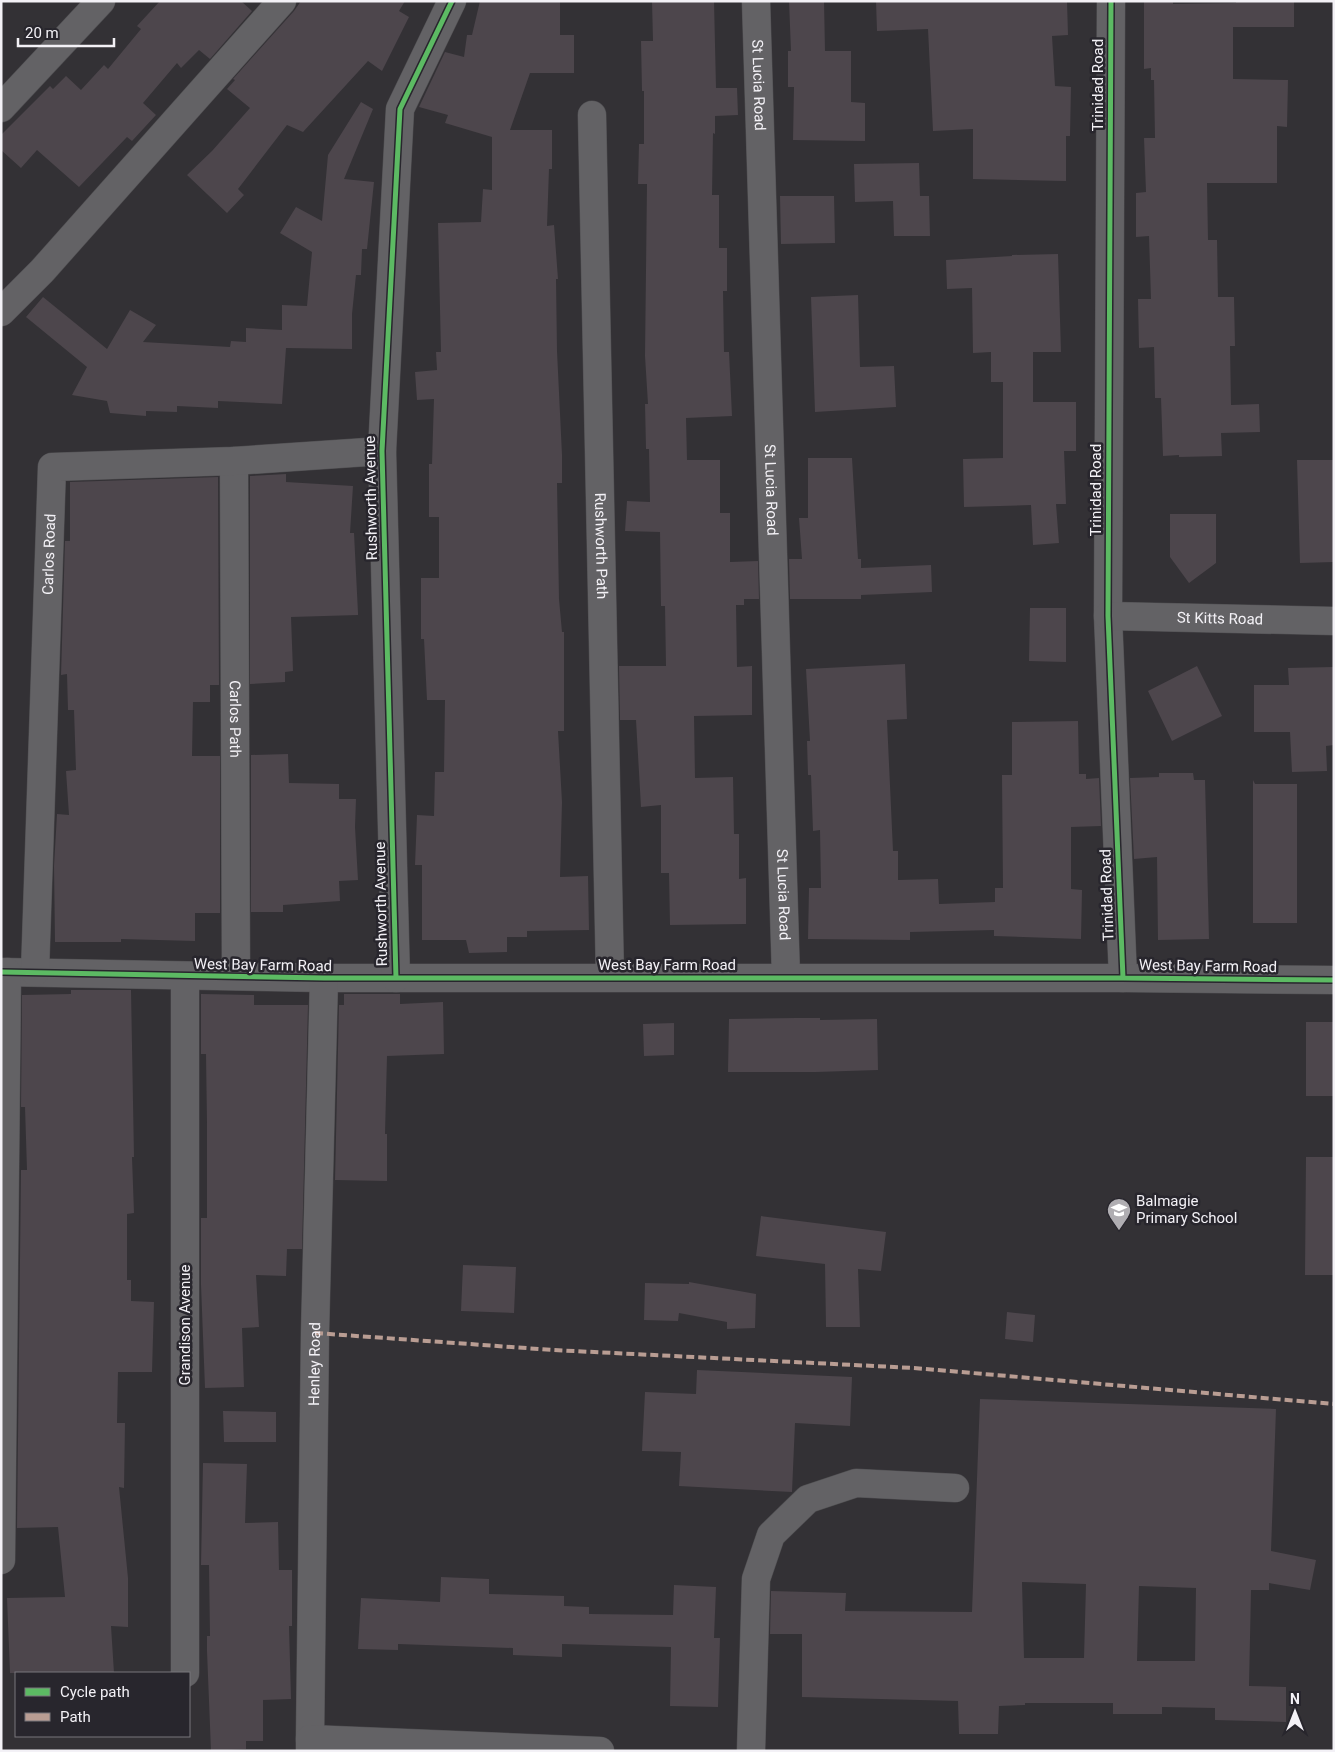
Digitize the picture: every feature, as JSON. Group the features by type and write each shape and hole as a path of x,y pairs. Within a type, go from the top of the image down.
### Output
{"street":[{"path":"1,108 101,1"},
{"path":"1,312 42,271 282,1"},
{"name":"Rushworth Avenue","path":"396,978 382,452 400,108 452,1"},
{"name":"St Lucia Road","path":"756,1 786,977"},
{"name":"Trinidad Road","path":"1110,1 1108,616 1123,978"},
{"name":"Rushworth Path","path":"592,115 610,977"},
{"name":"Carlos Road","path":"35,972 52,467 234,461 382,452"},
{"name":"Carlos Path","path":"234,461 236,976"},
{"name":"St Kitts Road","path":"1108,616 1334,621"},
{"path":"1,1560 4,972"},
{"name":"West Bay Farm Road","path":"4,972 324,978 786,977 1334,980"},
{"name":"Grandison Avenue","path":"185,976 186,1672"},
{"name":"Henley Road","path":"310,1745 315,1333 324,978"},
{"path":"751,1751 756,1579 771,1535 808,1498 856,1482 955,1488"},
{"path":"310,1745 600,1751"}],"building":[{"path":"160,1 241,1 252,11 210,59 199,50 181,68 177,63 143,103 156,115 132,141 127,137 79,187 37,150 21,168 1,150 1,135 50,86 53,89 66,76 81,90 104,65 108,69 141,29 137,26"},
{"path":"301,1 405,1 399,11 409,17 382,71 368,61 303,132 287,125 238,189 244,195 227,213 187,175 212,151 250,108 227,89 235,80 233,79"},
{"path":"480,1 560,1 560,35 574,35 574,73 530,73 510,130 552,130 552,169 549,169 547,226 554,225 558,279 556,279 557,351 562,483 557,483 559,599 562,632 564,632 564,731 558,731 562,802 560,877 588,876 589,930 527,931 527,937 507,937 507,952 469,953 466,940 422,940 422,865 415,865 417,815 434,816 435,772 444,772 445,700 427,700 424,639 421,639 421,578 439,578 439,517 429,517 429,464 432,464 434,399 417,400 415,372 437,370 436,352 441,352 438,223 481,222 483,189 492,190 492,137 445,123 448,115 419,107 445,52 464,57 467,35 472,35"},
{"path":"652,1 714,1 716,88 737,88 738,115 715,116 712,195 719,195 719,248 727,248 727,291 723,291 724,352 729,352 732,416 686,418 687,460 720,460 720,513 730,513 730,562 758,561 759,599 744,599 744,605 736,605 737,667 752,666 752,715 694,716 695,778 733,777 734,834 739,834 739,879 746,878 746,924 670,925 669,873 661,873 661,805 641,807 636,720 620,720 619,666 666,666 665,606 661,606 660,532 625,531 627,501 650,502 649,449 646,449 645,404 648,404 645,356 647,184 638,184 639,144 644,144 644,91 642,91 641,41 653,41"},
{"path":"789,1 824,1 825,51 851,51 851,102 865,103 865,141 793,140 794,87 788,87 788,51 791,51"},
{"path":"876,1 1067,1 1068,35 1052,36 1055,86 1071,87 1070,136 1066,136 1066,181 973,179 973,129 933,131 928,29 877,31"},
{"path":"1144,1 1173,1 1173,4 1294,1 1294,27 1233,27 1233,79 1288,80 1287,127 1277,126 1277,183 1207,183 1208,240 1217,240 1218,297 1234,297 1235,346 1230,346 1231,405 1259,404 1260,432 1221,433 1222,456 1163,456 1161,398 1155,398 1154,347 1139,348 1138,299 1151,299 1149,236 1136,237 1136,193 1146,192 1144,138 1155,138 1154,80 1151,80 1151,68 1144,69"},
{"path":"361,102 373,109 344,179 374,182 367,249 362,249 361,275 356,275 352,314 352,349 286,348 282,404 218,401 218,408 177,406 177,412 146,411 146,416 110,413 107,401 72,395 87,367 26,317 43,297 107,349 130,310 156,325 143,342 230,347 231,341 246,342 246,328 282,330 282,305 307,306 312,252 280,233 296,207 322,221 328,155"},
{"path":"919,163 920,196 929,196 930,236 894,236 893,201 855,202 854,164"},
{"path":"780,196 834,196 835,243 781,244"},
{"path":"1058,254 1061,352 1033,352 1033,402 1076,402 1076,451 1064,451 1066,504 1056,504 1059,543 1033,545 1031,505 964,507 963,459 1003,458 1003,382 991,382 991,352 973,353 972,288 947,289 946,260"},
{"path":"858,295 860,367 894,366 896,407 815,412 811,297"},
{"path":"808,458 852,458 858,559 861,559 861,568 931,565 932,592 861,595 861,599 790,599 789,559 802,559 799,518 808,518"},
{"path":"1297,460 1334,460 1334,562 1300,563"},
{"path":"286,474 286,482 353,486 350,533 354,533 358,615 291,617 293,671 285,672 285,682 250,684 250,476"},
{"path":"218,477 219,685 210,685 210,702 193,702 192,756 220,756 220,913 195,913 195,941 121,939 121,942 55,942 54,866 57,814 69,815 66,771 76,770 74,710 68,710 67,674 61,675 65,541 70,541 70,482"},
{"path":"1170,514 1216,514 1216,563 1189,583 1170,557"},
{"path":"1030,608 1066,608 1066,662 1029,661"},
{"path":"905,664 907,719 887,720 893,851 898,851 898,880 938,879 939,904 995,902 995,888 1003,888 1002,775 1012,775 1012,722 1078,721 1079,774 1086,774 1086,779 1099,778 1101,826 1071,827 1071,889 1082,890 1081,939 994,936 994,930 910,932 910,940 808,939 809,888 821,888 820,830 813,831 811,775 808,775 807,741 810,741 806,669"},
{"path":"1197,666 1222,716 1172,741 1148,691"},
{"path":"1333,667 1334,745 1326,746 1327,771 1292,772 1290,732 1254,732 1254,685 1289,685 1288,668"},
{"path":"288,754 289,783 339,784 339,799 356,799 355,827 358,880 339,881 340,901 283,905 283,912 251,912 251,755"},
{"path":"1159,773 1193,773 1194,780 1205,780 1209,939 1158,940 1157,857 1134,859 1130,778 1159,777"},
{"path":"1253,780 1255,784 1297,784 1297,923 1253,923"},
{"path":"71,990 131,990 134,1213 127,1214 127,1280 131,1280 131,1301 154,1302 152,1372 118,1372 117,1423 125,1423 124,1488 119,1487 128,1578 128,1627 111,1626 114,1672 10,1673 7,1598 65,1597 58,1527 17,1528 21,1170 27,1170 25,1107 21,1107 22,995 71,994"},
{"path":"201,994 254,995 254,1005 308,1005 302,1249 287,1249 286,1276 256,1275 259,1327 242,1328 244,1387 205,1388 201,1285 201,1218 207,1218 207,1123 206,1054 201,1054"},
{"path":"344,994 400,994 400,1004 443,1002 444,1054 387,1056 385,1134 387,1134 387,1181 335,1180 339,1005 344,1005"},
{"path":"820,1018 820,1020 877,1019 878,1070 728,1072 729,1019"},
{"path":"1306,1022 1334,1022 1334,1096 1306,1096"},
{"path":"674,1023 674,1055 644,1056 643,1024"},
{"path":"1306,1157 1334,1157 1334,1275 1305,1275"},
{"path":"761,1216 886,1232 881,1271 858,1269 860,1327 826,1327 825,1264 756,1256"},
{"path":"463,1265 516,1267 514,1313 461,1311"},
{"path":"689,1282 756,1294 755,1328 727,1329 727,1322 679,1313 678,1321 644,1320 645,1283 689,1284"},
{"path":"1007,1312 1035,1315 1033,1342 1005,1339"},
{"path":"697,1370 852,1377 850,1426 795,1423 792,1492 679,1486 681,1452 642,1451 645,1392 696,1394"},
{"path":"980,1399 1276,1409 1271,1551 1316,1560 1310,1590 1269,1583 1269,1590 1251,1590 1249,1686 1286,1687 1286,1722 1215,1720 1215,1708 1162,1707 1162,1714 1113,1714 1113,1703 1025,1703 1025,1705 999,1706 998,1734 959,1734 958,1701 802,1697 802,1634 770,1634 771,1591 846,1593 845,1611 972,1612","holes":["1022,1582 1086,1584 1084,1658 1024,1658","1139,1586 1196,1588 1195,1661 1137,1661"]},
{"path":"223,1411 276,1412 276,1442 224,1442"},
{"path":"203,1463 247,1464 245,1523 278,1522 279,1570 292,1570 292,1626 289,1626 291,1699 263,1700 263,1741 246,1741 246,1749 211,1751 207,1651 207,1636 210,1636 209,1565 201,1565"},
{"path":"441,1577 489,1579 489,1594 564,1596 564,1606 589,1607 589,1614 673,1615 674,1585 716,1587 714,1638 720,1638 718,1707 670,1706 671,1647 562,1644 562,1657 513,1655 513,1648 398,1644 398,1650 358,1649 361,1598 440,1602"}],"marked path":[{"path":"315,1333 553,1350 914,1368 1334,1404"}],"cycle path":[{"path":"396,978 382,451 400,109 452,1"},
{"path":"1111,1 1108,616 1123,978"},
{"path":"1,972 324,978 1123,978 1334,980"}],"place":[{"name":"Balmagie Primary School","path":"1119,1231"}]}
